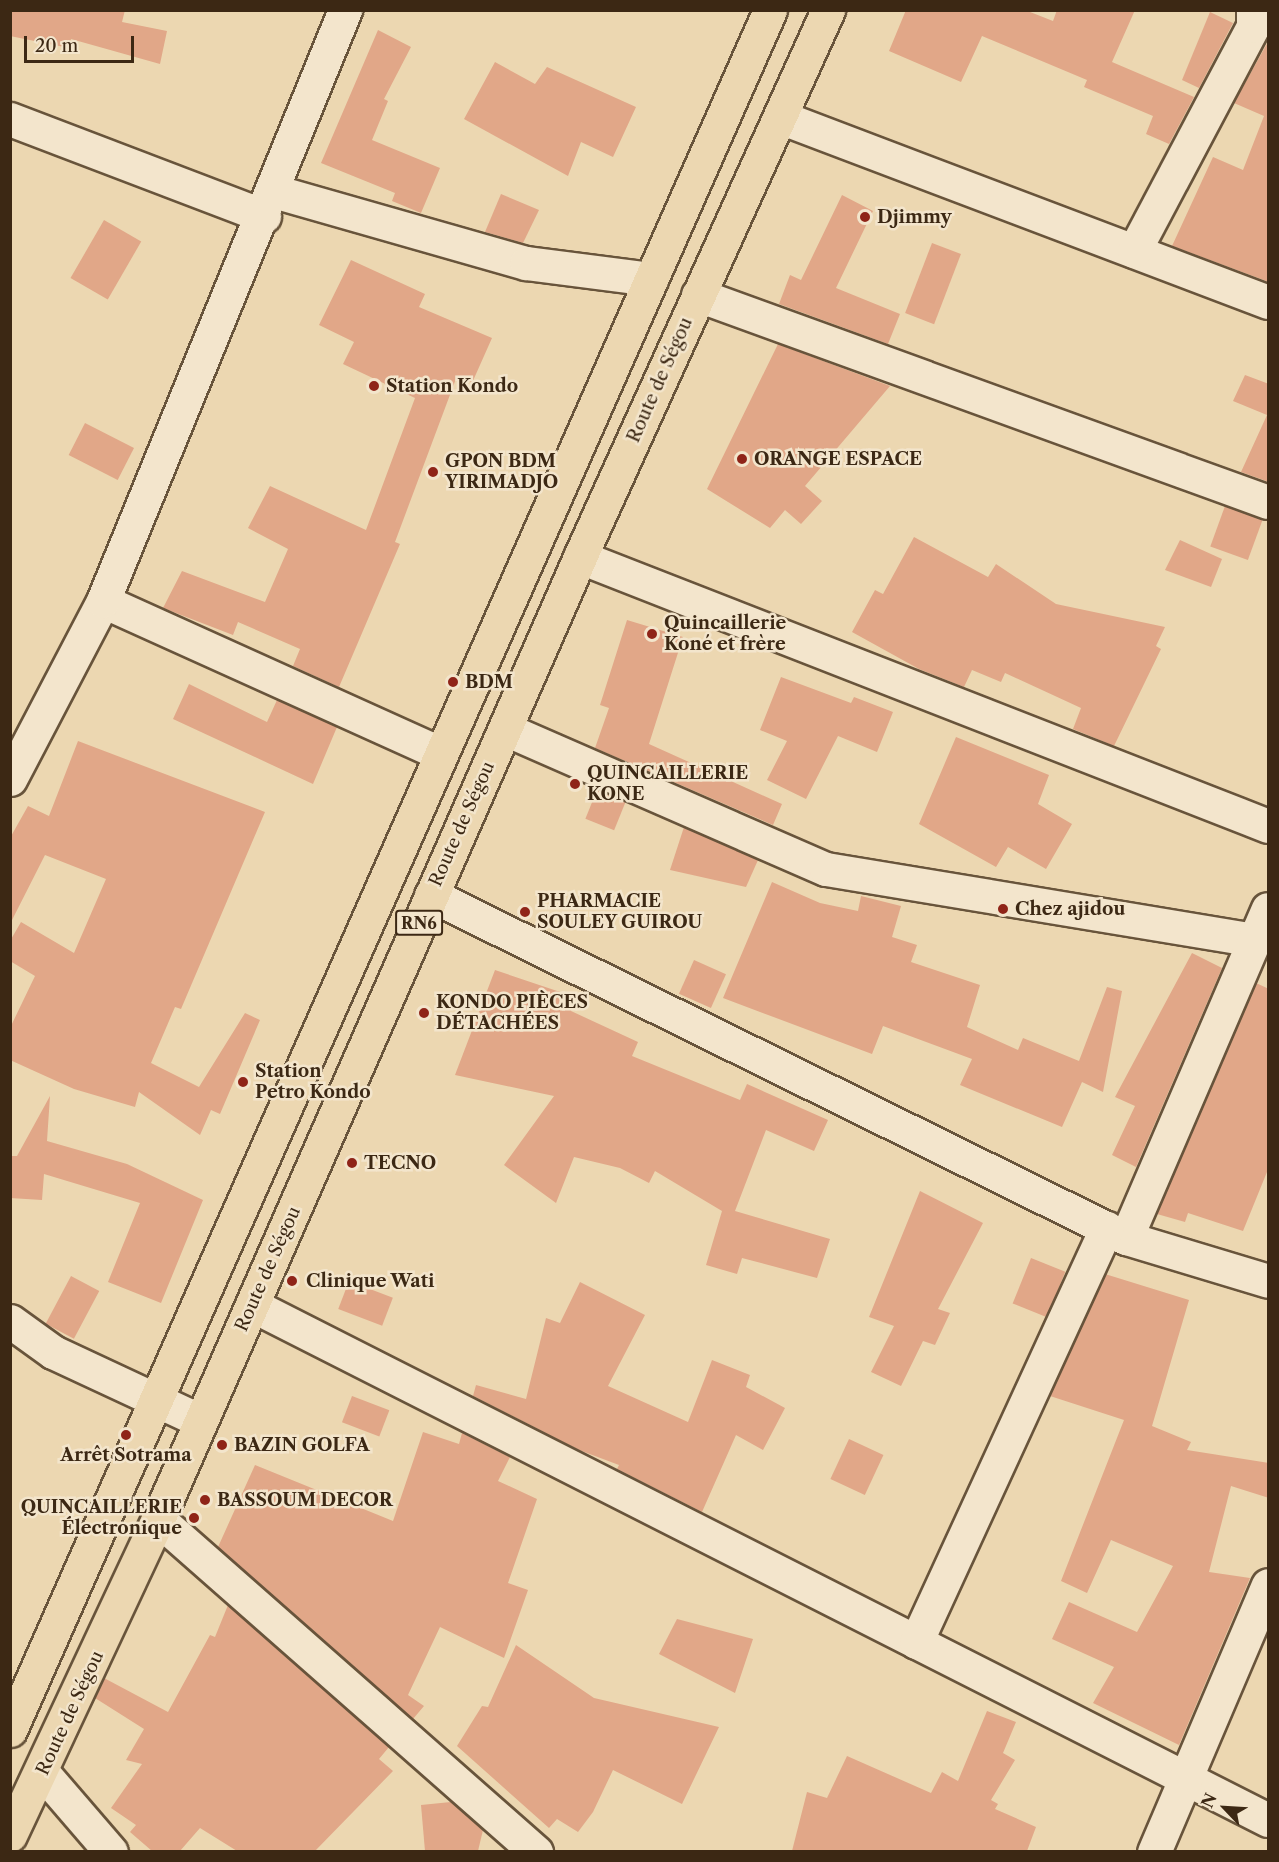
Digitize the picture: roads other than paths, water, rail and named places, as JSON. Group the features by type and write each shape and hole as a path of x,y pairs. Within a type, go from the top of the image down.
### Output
{"highway":[{"name":"RN6","path":"10,1730 158,1400 440,753 770,10"},
{"name":"Route de Ségou","path":"10,1835 43,1773 158,1519 580,557 828,10"}],"street":[{"path":"10,779 103,601 269,204 345,10"},
{"path":"1134,251 1253,26 1253,10"},
{"path":"780,117 1269,302"},
{"path":"10,119 269,204 526,263 651,279"},
{"path":"698,295 1269,502"},
{"path":"580,557 1269,826"},
{"path":"103,601 440,753"},
{"path":"505,729 826,869 1255,940"},
{"path":"431,895 1116,1233 1269,1281"},
{"path":"916,1642 1116,1233 1269,909"},
{"path":"252,1305 1269,1820"},
{"path":"10,1321 53,1352 201,1421"},
{"path":"158,1519 536,1851"},
{"path":"1154,1851 1183,1778 1269,1585"},
{"path":"43,1773 111,1851"}],"place":[{"name":"Djimmy","path":"865,217"},
{"name":"Station Kondo","path":"374,386"},
{"name":"ORANGE ESPACE","path":"742,459"},
{"name":"GPON BDM YIRIMADJO","path":"433,472"},
{"name":"Quincaillerie Koné et frère","path":"652,634"},
{"name":"BDM","path":"453,682"},
{"name":"QUINCAILLERIE KONE","path":"575,784"},
{"name":"Chez ajidou","path":"1003,909"},
{"name":"PHARMACIE SOULEY GUIROU","path":"525,912"},
{"name":"KONDO PIÈCES DÉTACHÉES","path":"424,1013"},
{"name":"Station Petro Kondo","path":"243,1082"},
{"name":"TECNO","path":"352,1163"},
{"name":"Clinique Wati","path":"292,1281"},
{"name":"Arrêt Sotrama","path":"126,1435"},
{"name":"BAZIN GOLFA","path":"222,1445"},
{"name":"BASSOUM DECOR","path":"205,1500"},
{"name":"QUINCAILLERIE Électronique","path":"194,1518"}]}
